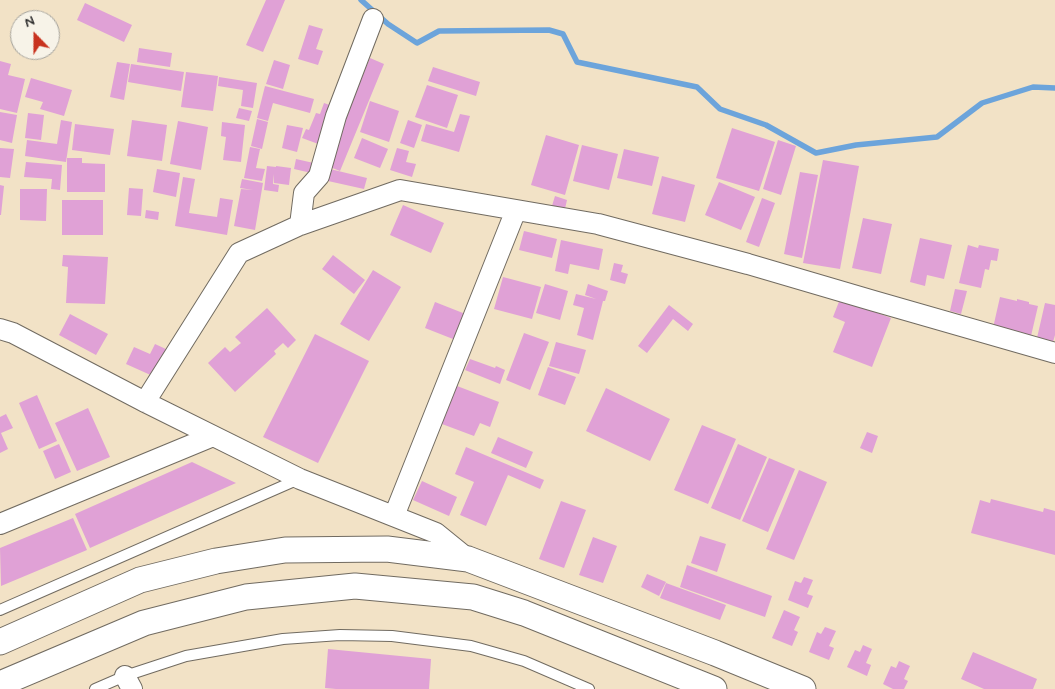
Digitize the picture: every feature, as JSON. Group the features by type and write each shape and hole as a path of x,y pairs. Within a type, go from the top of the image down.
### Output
{"street":[{"path":"300,225 304,193 319,176 336,116 373,19"},
{"path":"145,402 238,254 300,225 400,190 598,224 739,261 1055,353"},
{"path":"394,516 516,210"},
{"path":"0,329 300,478 436,533 468,559"},
{"path":"0,524 213,436"},
{"path":"0,642 140,580 216,561 285,550 387,549 468,559 803,689"},
{"path":"0,684 144,623 246,597 354,586 473,597 524,613 714,689"}],"lane":[{"path":"0,610 300,478"},
{"path":"95,689 129,682 186,656 282,639 340,635 392,636 471,646 524,662 589,689"}],"building":[{"path":"266,0 285,0 263,52 246,45"},
{"path":"85,3 132,25 124,42 77,20"},
{"path":"309,25 323,29 316,49 323,51 318,65 298,59"},
{"path":"139,48 172,53 170,67 137,62"},
{"path":"370,58 384,64 340,171 325,165"},
{"path":"274,60 290,65 283,89 266,84"},
{"path":"0,61 11,64 8,75 25,79 17,113 0,109"},
{"path":"117,62 130,64 124,100 110,97"},
{"path":"131,64 184,72 181,91 128,82"},
{"path":"433,67 480,82 476,96 428,81"},
{"path":"186,72 218,76 213,111 181,107"},
{"path":"219,77 257,83 253,108 241,106 243,90 218,86"},
{"path":"31,78 72,90 64,116 40,109 43,102 25,97"},
{"path":"427,85 458,95 447,128 415,117"},
{"path":"265,86 314,99 310,113 273,103 268,121 257,118"},
{"path":"370,101 399,111 389,142 360,132"},
{"path":"324,103 335,107 321,145 302,138 306,129 309,130 316,113 320,114"},
{"path":"239,108 252,111 249,121 236,118"},
{"path":"0,112 17,115 12,143 0,140"},
{"path":"28,113 44,115 41,140 25,138"},
{"path":"460,114 470,116 459,152 421,141 426,124 454,132"},
{"path":"257,119 268,122 262,149 251,146"},
{"path":"61,120 72,122 66,162 25,156 27,140 57,144"},
{"path":"132,120 167,125 162,161 127,156"},
{"path":"408,120 422,125 414,148 400,143"},
{"path":"178,121 208,127 201,170 170,164"},
{"path":"222,122 245,125 241,162 223,160 226,137 221,136"},
{"path":"75,124 114,129 110,155 72,150"},
{"path":"287,125 303,128 297,152 282,148"},
{"path":"732,128 775,142 759,191 716,178"},
{"path":"546,135 579,145 565,195 531,185"},
{"path":"362,138 388,149 380,168 354,158"},
{"path":"778,140 796,146 781,195 763,189"},
{"path":"582,145 618,154 609,190 573,181"},
{"path":"250,147 260,149 256,168 265,169 262,181 244,178"},
{"path":"0,148 14,149 10,178 0,177"},
{"path":"397,148 409,151 406,162 416,164 412,177 390,170"},
{"path":"624,149 659,157 652,186 617,178"},
{"path":"67,158 82,158 82,163 105,164 105,192 67,192"},
{"path":"296,159 318,164 316,174 294,169"},
{"path":"823,160 859,166 840,269 803,263"},
{"path":"26,162 62,165 60,190 51,189 52,179 24,177"},
{"path":"267,166 291,168 289,185 274,183 274,174 273,184 279,185 278,192 264,190"},
{"path":"157,169 180,173 176,197 153,192"},
{"path":"330,169 367,178 364,189 328,181"},
{"path":"800,172 818,175 802,258 784,254"},
{"path":"662,176 695,185 685,222 652,214"},
{"path":"183,177 195,179 189,213 217,217 220,198 233,200 227,235 175,226"},
{"path":"242,179 263,183 255,230 234,226 241,189 253,190 240,188"},
{"path":"719,182 755,197 741,230 705,215"},
{"path":"0,185 4,186 1,215 0,215"},
{"path":"129,188 143,189 141,216 127,215"},
{"path":"20,189 47,189 46,221 20,220"},
{"path":"555,196 567,200 564,213 551,209"},
{"path":"762,198 775,203 759,247 746,242"},
{"path":"62,200 103,200 103,235 62,235"},
{"path":"403,205 444,223 431,253 390,235"},
{"path":"146,210 159,212 158,220 145,218"},
{"path":"863,218 892,224 881,274 852,268"},
{"path":"524,231 557,239 552,258 519,250"},
{"path":"920,238 952,245 944,279 927,275 925,286 910,282"},
{"path":"561,240 603,249 599,270 570,264 568,274 555,271"},
{"path":"968,245 978,248 979,245 999,249 997,261 991,260 989,270 985,269 981,288 959,283"},
{"path":"63,255 108,257 105,304 66,303 68,267 62,266"},
{"path":"333,255 365,280 354,294 322,269"},
{"path":"614,263 623,265 621,272 628,274 625,284 610,280"},
{"path":"373,270 401,287 369,341 340,324"},
{"path":"503,277 541,287 532,319 494,309"},
{"path":"545,284 568,291 560,320 536,313"},
{"path":"588,284 608,291 605,301 603,301 593,340 577,335 584,308 573,305 576,294 596,299 585,295"},
{"path":"955,289 967,291 961,314 950,311"},
{"path":"1000,297 1017,301 1017,299 1038,306 1031,336 993,328"},
{"path":"840,299 891,318 872,367 833,352 845,322 833,317"},
{"path":"435,302 468,315 458,341 425,328"},
{"path":"1045,303 1055,305 1055,335 1053,342 1037,338"},
{"path":"669,305 693,324 688,331 673,319 647,353 638,346"},
{"path":"267,308 296,340 288,348 283,343 274,351 276,354 235,392 208,363 225,347 230,352 241,343 235,337"},
{"path":"70,314 108,334 96,355 59,335"},
{"path":"524,333 549,342 530,390 506,380"},
{"path":"315,334 369,361 318,463 263,437"},
{"path":"556,342 586,350 579,374 549,366"},
{"path":"155,344 168,350 155,377 126,364 134,347 150,354"},
{"path":"470,359 505,370 500,384 465,370"},
{"path":"548,367 576,377 565,405 538,395"},
{"path":"457,386 499,402 490,427 480,423 474,436 442,424"},
{"path":"606,388 670,419 650,461 586,431"},
{"path":"37,395 57,441 39,449 19,403"},
{"path":"88,408 110,457 77,471 55,423"},
{"path":"6,414 13,428 1,433 8,449 0,453 0,417"},
{"path":"702,425 736,439 708,504 674,490"},
{"path":"867,432 878,436 872,453 860,448"},
{"path":"498,437 533,452 526,468 491,453"},
{"path":"59,444 71,472 55,479 43,451"},
{"path":"738,444 767,457 740,520 711,508"},
{"path":"466,447 544,480 540,489 508,475 486,526 460,515 474,482 455,474"},
{"path":"769,458 795,469 768,532 742,521"},
{"path":"192,462 236,483 90,548 75,514"},
{"path":"799,470 827,482 794,560 766,549"},
{"path":"422,481 457,497 449,516 413,500"},
{"path":"991,499 1043,512 1044,508 1055,511 1055,555 971,533 980,500 990,503"},
{"path":"561,501 586,510 564,568 539,559"},
{"path":"73,518 87,550 1,586 0,548"},
{"path":"700,536 726,544 717,572 691,563"},
{"path":"593,537 617,546 603,583 579,575"},
{"path":"687,565 772,596 765,617 680,587"},
{"path":"647,574 666,582 659,596 641,587"},
{"path":"804,577 813,580 807,594 813,596 808,608 788,600 795,581 801,583"},
{"path":"666,583 726,605 720,620 660,598"},
{"path":"784,610 800,617 794,630 798,632 792,646 772,638"},
{"path":"825,627 836,631 829,646 834,648 829,660 809,652 817,632 821,634"},
{"path":"863,645 872,649 866,663 871,665 867,676 847,667 855,650 860,652"},
{"path":"328,649 431,659 429,689 325,688"},
{"path":"973,652 1037,679 1033,689 984,689 961,679"},
{"path":"899,661 910,666 904,679 908,681 904,689 893,689 883,684 891,666 896,668"}],"waterway":[{"path":"361,0 388,24 417,43 439,31 549,30 563,34 577,62 697,87 720,109 766,125 816,153 856,145 937,137 982,103 1033,87 1055,88"}]}
